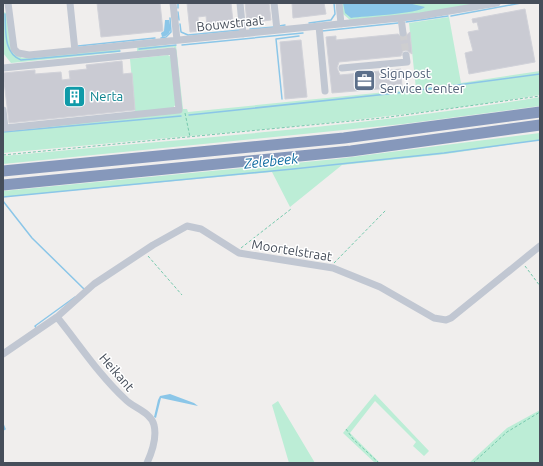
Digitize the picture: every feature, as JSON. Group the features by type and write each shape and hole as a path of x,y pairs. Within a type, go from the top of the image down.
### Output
{"highway":[{"path":"3,171 344,138 540,112"},
{"path":"3,185 351,151 540,125"}],"street":[{"path":"70,3 75,51"},
{"path":"174,3 177,40"},
{"path":"240,3 243,34"},
{"path":"274,3 277,30"},
{"path":"339,3 341,24"},
{"name":"Bouwstraat","path":"7,6 12,44 18,53 29,55 401,18 497,3"},
{"path":"401,18 403,33"},
{"path":"319,26 325,91"},
{"path":"3,68 173,51 179,110 5,128 3,110"},
{"path":"342,68 407,62 406,55"},
{"name":"Moortelstraat","path":"3,354 57,317 94,284 183,227 193,226 201,229 236,252 330,268 358,277 434,318 446,320 451,318 540,246"},
{"name":"Heikant","path":"57,317 116,390 128,402 149,416 154,423 153,446 147,463"}],"path":[{"path":"3,155 403,116 540,96"},
{"path":"236,252 291,209"},
{"path":"330,268 386,210"},
{"path":"144,251 182,295"},
{"path":"520,261 540,286"},
{"path":"474,463 507,432 540,412"},
{"path":"346,430 353,439 379,463"}],"green space":[{"path":"341,3 481,3 424,13 350,20 343,14"},
{"path":"3,12 7,13 11,49 22,58 120,49 120,52 11,63 3,53"},
{"path":"449,17 461,83 540,71 540,95 339,122 3,153 3,129 181,112 174,47 137,51 137,47 176,45 183,109 187,109 188,112 416,89 409,23"},
{"path":"168,55 171,57 176,104 172,109 135,112 130,59"},
{"path":"540,97 540,106 403,124 3,164 3,156 205,138 339,124"},
{"path":"540,133 540,140 446,154 342,165 290,207 272,172 3,197 3,191 336,159"},
{"path":"375,394 429,451 424,456 413,446 416,442 375,401 350,433 380,463 375,463 343,433"},
{"path":"278,401 315,463 289,463 272,405"},
{"path":"540,410 540,463 469,463 507,428"}],"water":[{"path":"343,3 408,3 425,7 402,13 351,18 345,13"},
{"path":"165,20 169,20 170,31 168,35 162,37 161,33 164,31"},
{"path":"170,394 198,406 161,398 156,418 154,417 160,396"}],"building":[{"path":"97,3 160,3 163,31 101,37"},
{"path":"187,3 231,3 233,22 207,25 206,16 198,17 199,31 190,32"},
{"path":"245,3 269,3 271,20 247,23"},
{"path":"292,3 324,3 326,14 293,18"},
{"path":"525,9 535,62 469,74 465,53 473,51 468,32 479,30 477,22 473,23 472,19"},
{"path":"410,32 412,54 406,50 403,51 401,56 339,62 337,68 340,75 401,69 402,87 332,93 326,37 336,36 336,40 398,34 403,38"},
{"path":"301,40 307,97 285,99 280,42"},
{"name":"Nerta","path":"122,61 123,74 132,73 135,110 9,123 3,73 35,70 35,74 61,72 62,80 70,79 69,71 87,69 86,65"}],"waterway":[{"path":"178,3 178,8"},
{"path":"309,23 331,20 335,14 334,3"},
{"path":"442,3 457,3"},
{"path":"451,16 521,3"},
{"path":"178,12 179,20"},
{"path":"5,14 8,47 15,57 21,60 120,51"},
{"path":"406,22 448,16"},
{"path":"161,38 166,37 171,32 170,18"},
{"path":"322,31 398,23"},
{"path":"180,24 181,32 188,35 240,30"},
{"path":"279,26 285,25"},
{"path":"250,29 274,27"},
{"path":"182,45 303,33"},
{"path":"282,99 276,39 299,36"},
{"path":"78,46 155,38"},
{"path":"139,49 176,45"},
{"path":"189,115 397,93 540,74"},
{"path":"3,132 181,116"},
{"name":"Zelebeek","path":"3,197 444,153 540,140"},
{"path":"3,201 32,238 84,289"},
{"path":"37,329 35,326 75,297"},
{"path":"3,424 5,429 3,430"}],"tunnel":[{"path":"403,33 406,55"}],"place":[{"name":"Signpost Service Center","path":"365,80"},
{"name":"Nerta","path":"74,96"}]}
